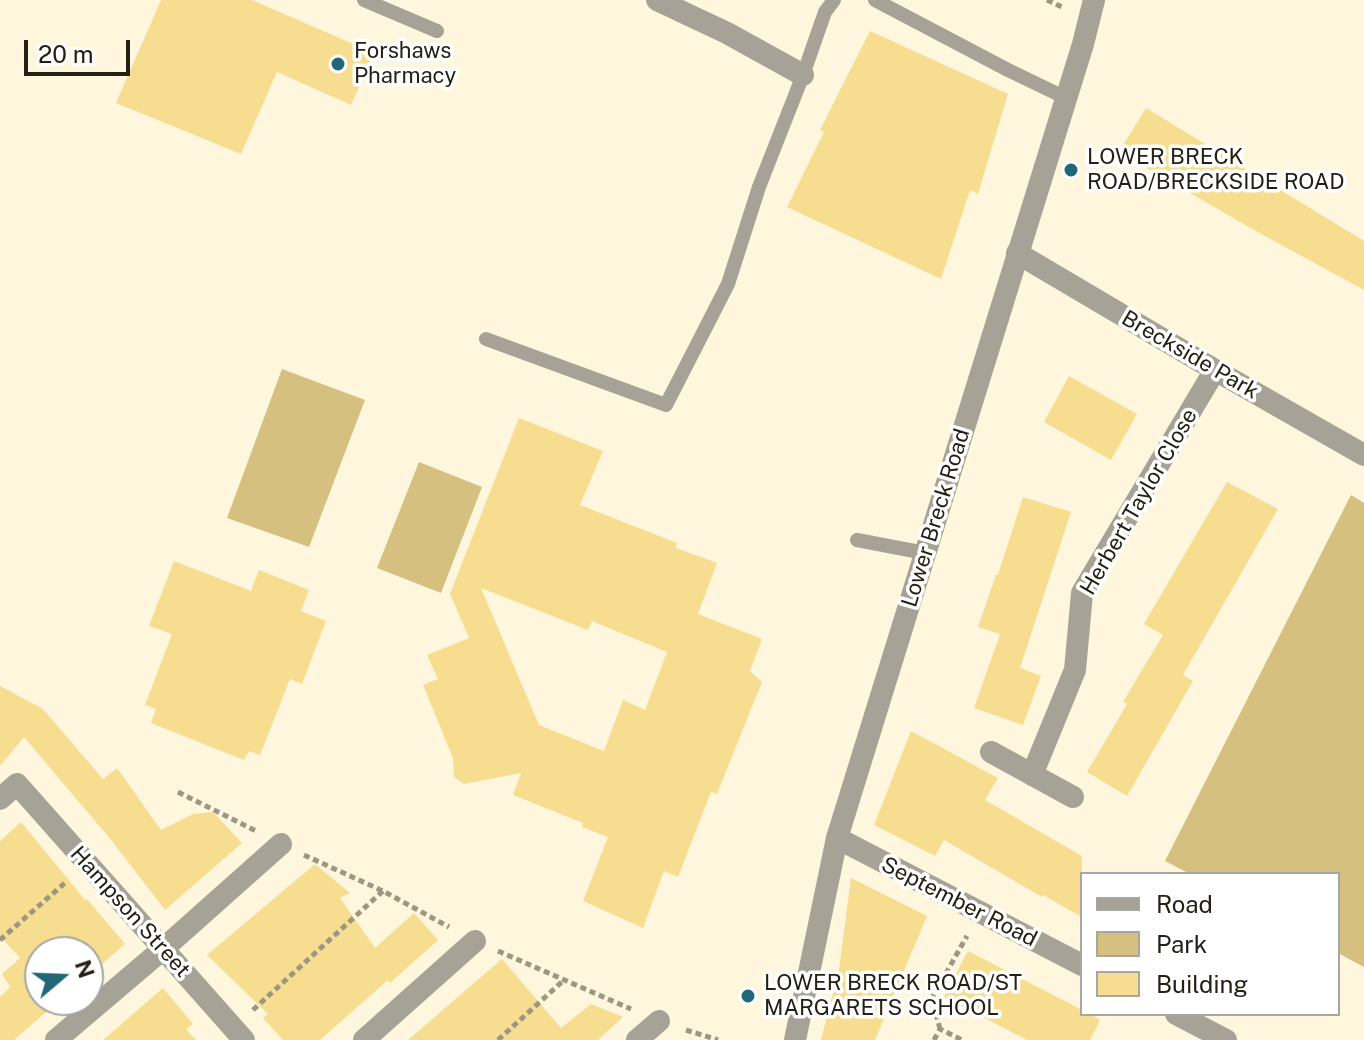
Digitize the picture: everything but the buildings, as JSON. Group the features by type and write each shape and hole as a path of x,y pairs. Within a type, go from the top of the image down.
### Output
{"street":[{"path":"657,0 727,33 803,75"},
{"name":"Lower Breck Road","path":"795,1040 837,838 1094,0"},
{"name":"Breckside Park","path":"1017,253 1364,455"},
{"name":"Herbert Taylor Close","path":"1032,775 1075,670 1082,593 1215,370"},
{"path":"991,752 1073,797"},
{"name":"Hampson Street","path":"8,792 88,864 238,1034"},
{"name":"September Road","path":"837,838 1080,964"},
{"path":"56,1040 281,844"},
{"path":"364,1040 475,941"},
{"path":"1180,1016 1226,1040"},
{"path":"637,1040 659,1021"}],"lane":[{"path":"364,0 437,31"},
{"path":"486,339 666,405 728,284 759,187 825,12 834,0"},
{"path":"875,0 1066,98"},
{"path":"857,540 925,553"}],"path":[{"path":"178,792 383,891 475,941 659,1021 718,1040"},
{"path":"0,940 88,864"},
{"path":"238,1034 383,891"},
{"path":"934,1040 940,1029 932,998 980,912"},
{"path":"498,1040 564,980"},
{"path":"940,1029 962,1040"}],"green space":[{"path":"282,369 365,400 309,547 227,518"},
{"path":"419,462 482,487 441,593 377,568"},
{"path":"1351,495 1364,503 1364,967 1340,954 1340,872 1186,872 1165,861"}],"place":[{"name":"Forshaws Pharmacy","path":"338,64"},
{"name":"LOWER BRECK ROAD/BRECKSIDE ROAD","path":"1071,170"},
{"name":"LOWER BRECK ROAD/ST MARGARETS SCHOOL","path":"748,996"}]}
